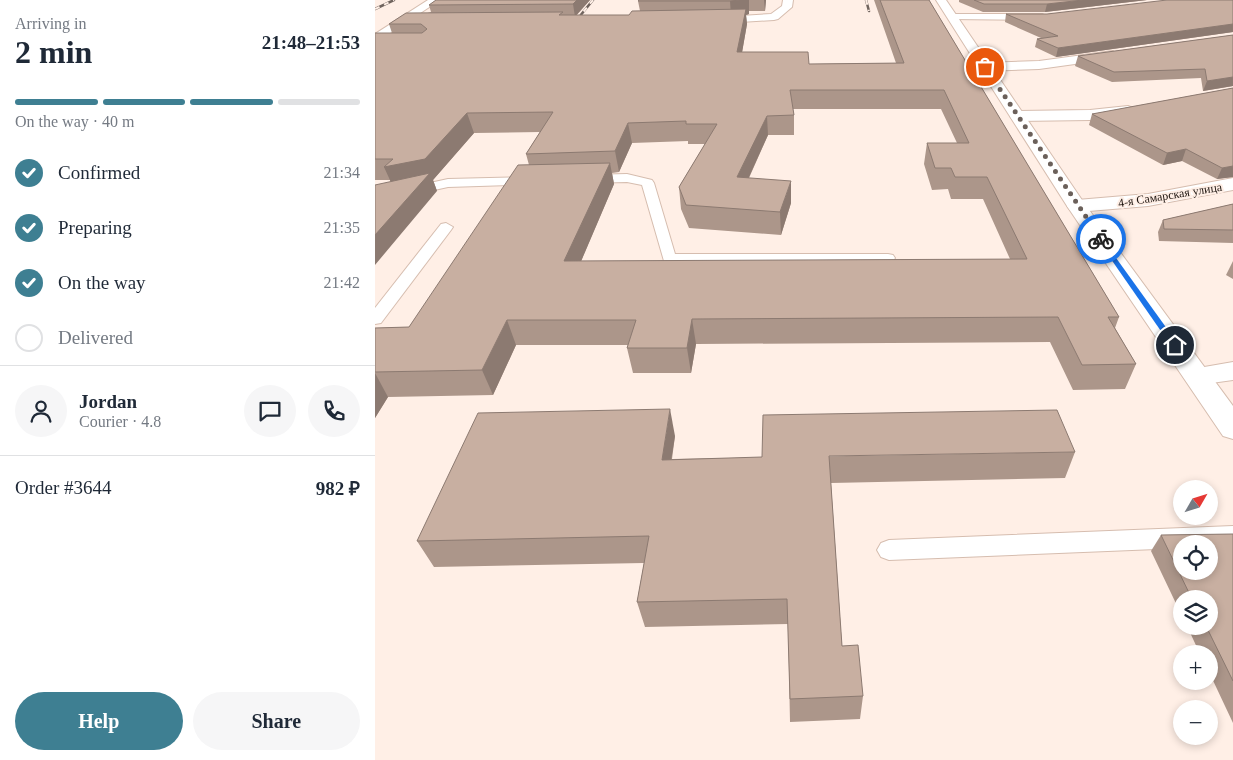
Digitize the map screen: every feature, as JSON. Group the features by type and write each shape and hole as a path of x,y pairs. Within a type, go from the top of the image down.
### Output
{"street":[{"path":"378,43 397,23 435,0"},
{"path":"701,21 774,18 787,7 788,0"},
{"path":"941,0 1077,206 1233,428"},
{"path":"954,17 1054,16"},
{"path":"397,23 417,23"},
{"path":"985,67 1039,65 1129,52"},
{"path":"1018,116 1090,115 1145,108"},
{"name":"4-я Самарская улица","path":"1077,206 1148,200 1233,184"},
{"path":"1197,376 1233,371"}],"lane":[{"path":"577,180 627,178 647,184 669,258 888,258"},
{"path":"375,199 448,183 547,180"},
{"path":"375,320 446,227"},
{"path":"889,550 1233,536"}],"building":[{"path":"436,0 577,0 573,4 429,5"},
{"path":"639,0 740,0 638,1"},
{"path":"880,0 929,0 1119,317 1108,317 1136,364 1082,365 1058,317 692,319 687,348 627,348 636,320 507,320 482,370 375,372 375,328 409,327 518,165 610,163 564,261 1027,259 987,177 955,177 951,168 935,168 927,143 969,143 944,90 790,90 794,115 767,116 737,177 791,181 780,212 686,205 679,187 717,124 686,124 686,121 628,123 615,151 526,154 553,112 467,113 425,159 384,167 393,159 375,159 375,33 422,33 427,29 421,24 389,24 406,13 563,12 559,15 629,15 632,11 746,9 737,52 808,52 809,64 904,63"},
{"path":"974,0 1083,0 1047,4 984,4"},
{"path":"1167,0 1233,0 1233,24 1058,48 1037,39 1058,36 1006,14 1047,14"},
{"path":"1233,35 1233,77 1207,81 1205,69 1114,72 1078,56"},
{"path":"1233,88 1233,166 1222,168 1186,149 1167,153 1092,114"},
{"path":"430,173 375,235 375,185"},
{"path":"1233,204 1233,230 1164,229 1163,220"},
{"path":"670,409 662,460 762,457 763,415 1057,410 1075,452 829,456 842,646 858,645 863,696 790,699 787,599 637,602 649,536 417,541 478,413"},
{"path":"1233,534 1233,681 1218,650 1218,645 1215,645 1210,635 1218,635 1218,590 1188,590 1183,580 1218,580 1218,535 1173,535 1173,560 1161,535"}],"railway":[{"path":"375,9 394,0"},
{"path":"571,27 593,0"},
{"path":"866,0 869,11"}],"way so far":[{"path":"985,67 1101,239"}],"route":[{"path":"1101,239 1175,345"}]}
